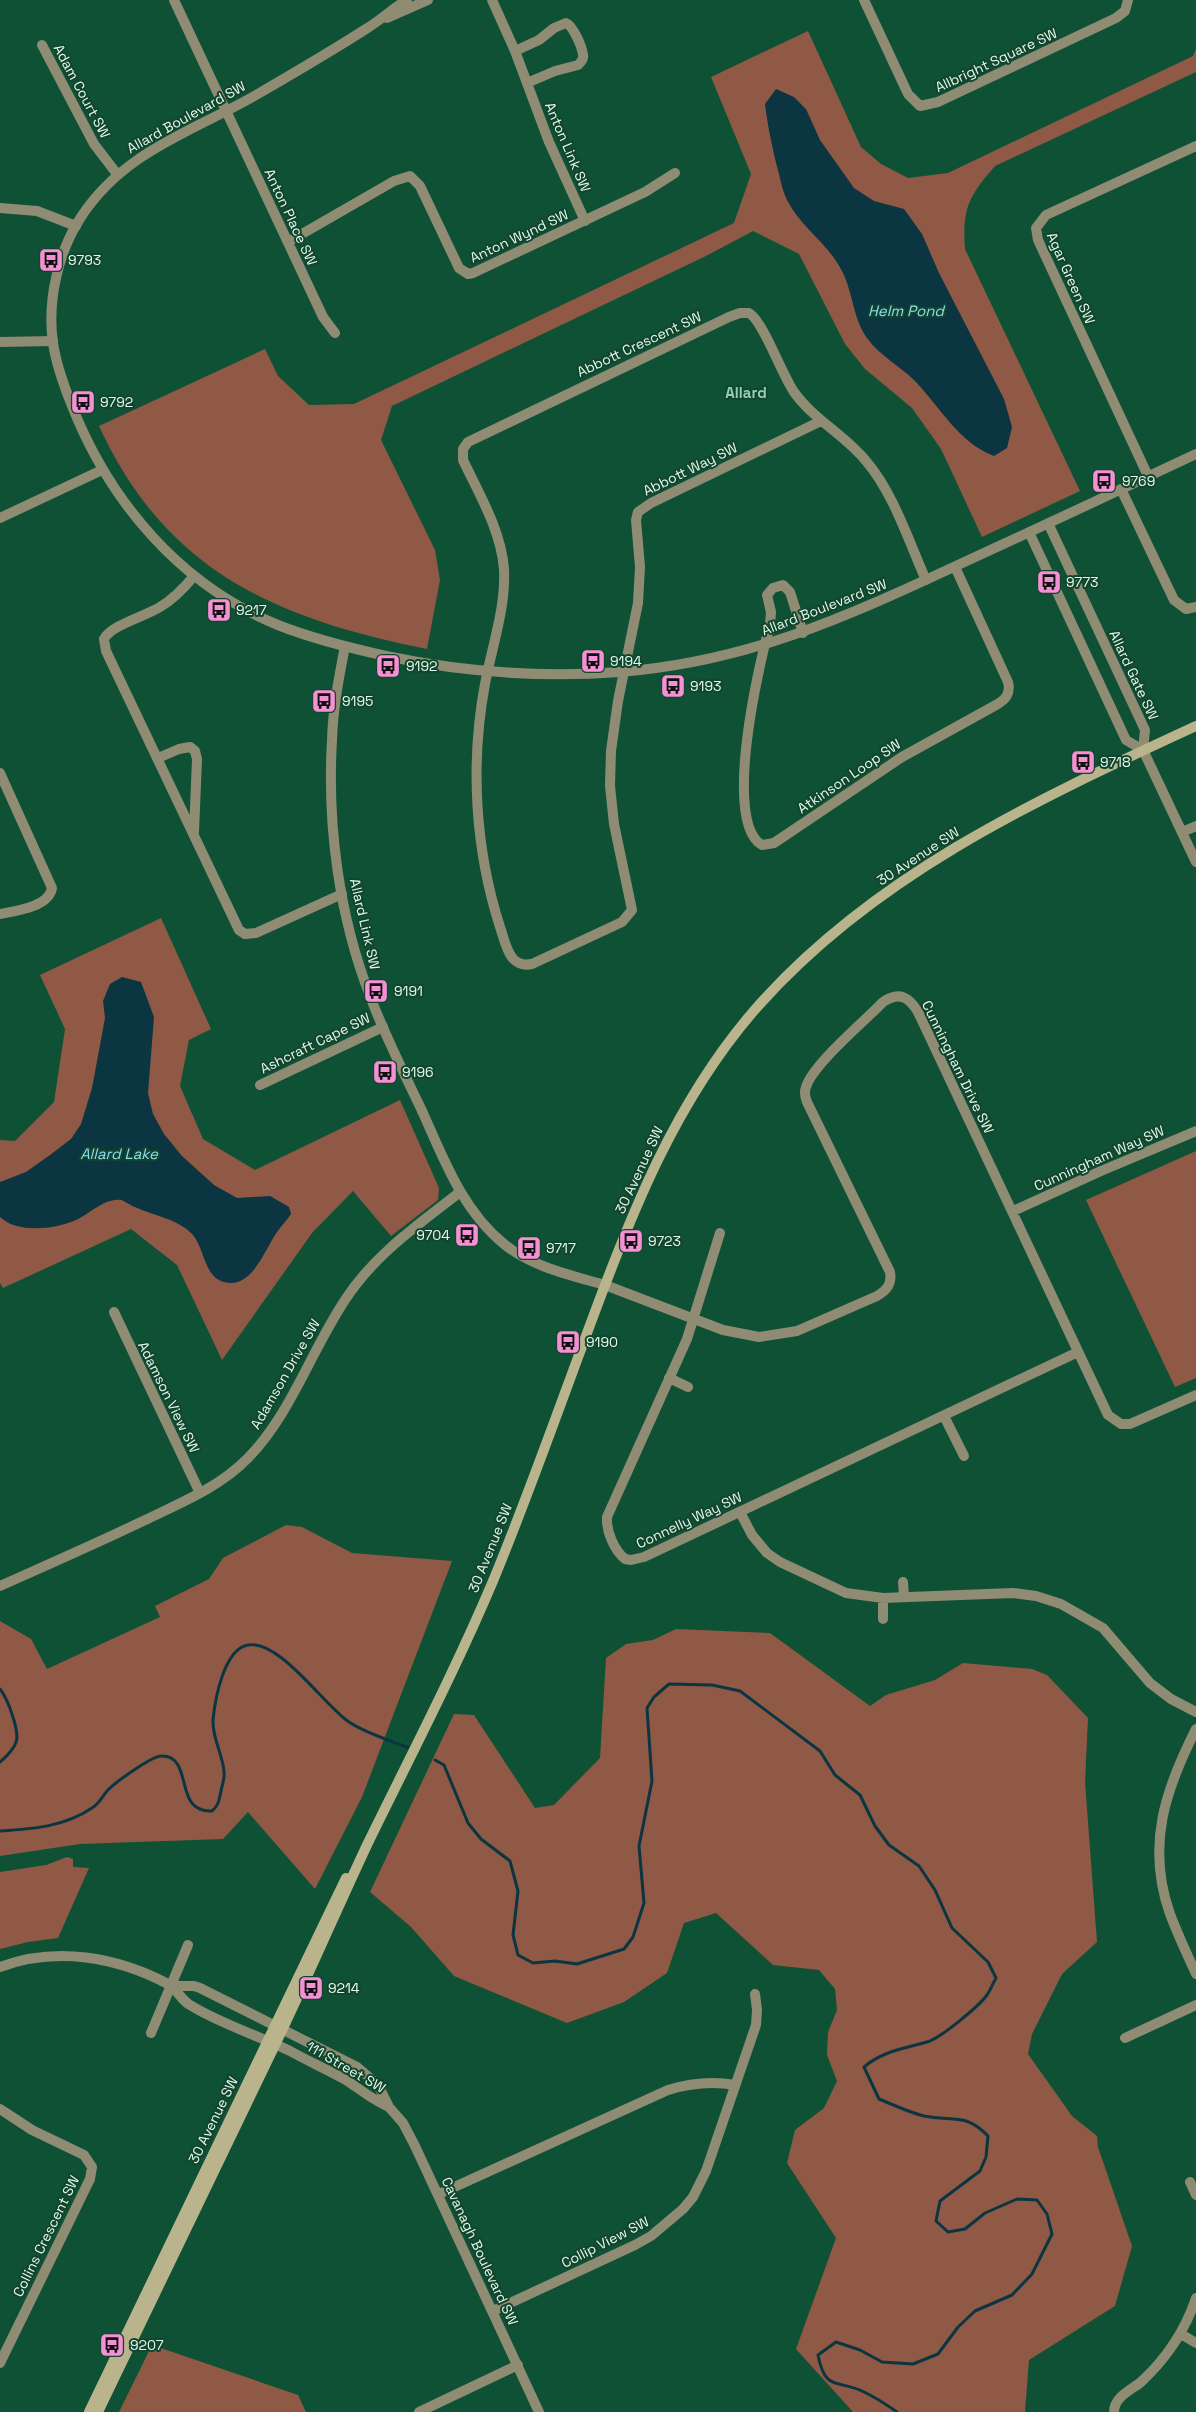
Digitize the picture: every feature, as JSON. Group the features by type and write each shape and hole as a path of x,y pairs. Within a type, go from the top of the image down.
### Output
{"main road":[{"name":"30 Avenue SW","path":"98,2412 279,2027 432,1716 495,1576 605,1285 647,1180 685,1106 731,1038 803,960 846,922 921,869 1039,800 1196,726"},
{"name":"30 Avenue SW","path":"89,2412 272,2043"}],"street":[{"name":"Anton Place SW","path":"174,0 323,317 335,333"},
{"name":"Allard Boulevard SW","path":"373,25 407,0"},
{"name":"Allard Boulevard SW","path":"428,0 373,25 226,111 157,146 117,174 95,198 76,226 60,265 55,289 53,341 57,360 73,407 102,470 142,526 164,550 194,576 245,610 278,625 345,646 417,662 487,672 556,675 624,672 693,662 765,646 803,633 955,567 1196,454"},
{"name":"Anton Link SW","path":"492,0 515,51 548,142 585,221"},
{"name":"Allbright Square SW","path":"864,0 908,94 920,106 938,102 1116,18 1125,11 1128,0"},
{"path":"515,51 539,40 554,28 566,23 572,28 583,53 584,57 578,65 555,71 527,84"},
{"name":"Adam Court SW","path":"42,45 94,144 117,174"},
{"name":"Agar Green SW","path":"1148,476 1038,240 1036,228 1046,215 1196,146"},
{"name":"Anton Wynd SW","path":"288,242 406,176 410,176 416,180 459,268 468,274 479,272 645,192 675,173"},
{"path":"0,208 37,211 76,226"},
{"name":"Abbott Crescent SW","path":"624,672 613,736 610,786 617,844 632,910 622,922 527,965 515,962 507,949 493,903 481,842 478,799 480,718 487,672 500,613 504,569 495,530 463,460 463,449 468,442 740,313 749,313 756,319 787,382 821,422 858,452 874,471 926,580"},
{"path":"0,342 53,341"},
{"name":"Abbott Way SW","path":"624,672 638,603 640,567 636,520 638,512 646,505 821,422"},
{"path":"0,518 102,470"},
{"path":"1121,489 1174,600 1186,609 1196,607"},
{"name":"Allard Gate SW","path":"1048,523 1145,730 1143,750"},
{"path":"1029,532 1126,740 1143,750 1196,862"},
{"name":"Atkinson Loop SW","path":"803,633 790,592 783,585 778,585 769,591 767,596 771,618 746,744 743,771 749,824 753,838 762,845 774,843 902,757 1007,697 1010,687 1008,682 955,567"},
{"path":"194,576 179,593 161,606 110,631 104,639 106,651 236,924 245,934 260,932 342,894"},
{"name":"Allard Link SW","path":"345,646 334,715 331,768 334,831 342,894 359,965 382,1026 460,1192 492,1234 515,1253 548,1268 605,1285"},
{"path":"158,758 183,747 190,747 195,751 194,835"},
{"path":"0,774 52,888 50,896 43,901 0,914"},
{"path":"1182,832 1196,826"},
{"name":"Cunningham Drive SW","path":"605,1285 739,1335 759,1337 779,1336 806,1328 877,1296 888,1287 890,1272 807,1102 805,1093 810,1080 823,1062 883,1002 892,997 906,998 914,1006 1013,1211 1108,1415 1121,1424 1138,1421 1196,1395"},
{"name":"Ashcraft Cape SW","path":"260,1085 382,1026"},
{"name":"Cunningham Way SW","path":"1013,1211 1101,1170 1196,1131"},
{"name":"Adamson Drive SW","path":"0,1586 200,1493 233,1471 266,1436 338,1311 364,1274 390,1248 460,1192"},
{"path":"692,1318 720,1233"},
{"name":"Adamson View SW","path":"114,1312 200,1493"},
{"name":"Connelly Way SW","path":"692,1318 687,1339 607,1517 607,1527 618,1551 625,1559 637,1559 740,1512 1078,1352"},
{"path":"669,1378 688,1387"},
{"path":"944,1416 964,1456"},
{"path":"740,1512 757,1542 780,1562 846,1592 883,1598 1013,1593 1036,1596 1061,1604 1103,1628 1150,1682 1171,1699 1196,1712"},
{"path":"903,1582 904,1597"},
{"path":"883,1598 883,1618"},
{"path":"1196,1729 1168,1788 1160,1825 1159,1849 1166,1899 1196,1974"},
{"path":"151,2033 188,1945"},
{"path":"0,1967 46,1956 90,1957 127,1967 171,1986"},
{"name":"111 Street SW","path":"171,1986 194,1986 200,1988 356,2066 378,2085 389,2107"},
{"name":"111 Street SW","path":"171,1986 190,2005 272,2043 345,2080 368,2096 389,2107"},
{"name":"Collip View SW","path":"493,2312 636,2245 651,2236 675,2216 693,2197 703,2178 756,2025 755,1994"},
{"path":"1125,2038 1196,2005"},
{"path":"439,2194 668,2090 701,2083 717,2082 735,2085"},
{"name":"Cavanagh Boulevard SW","path":"389,2107 409,2134 439,2194 539,2412"},
{"name":"Collins Crescent SW","path":"0,2109 32,2130 84,2155 92,2167 90,2179 0,2363"},
{"path":"1190,2182 1196,2194"},
{"path":"1114,2412 1116,2402 1149,2374 1181,2334 1196,2298"},
{"path":"1181,2334 1196,2342"},
{"path":"419,2412 518,2365"}],"shaded area":[{"path":"808,31 861,147 881,164 908,178 948,173 1193,56 1196,49 1196,72 995,166 973,195 966,213 965,249 1080,491 982,537 941,449 912,408 865,369 845,344 799,254 753,231 708,255 392,406 381,440 435,550 440,580 427,649 373,637 322,622 275,604 232,581 193,553 157,518 126,476 99,426 265,349 278,376 309,405 354,404 734,223 751,174 711,77"},
{"path":"161,918 211,1029 189,1040 180,1086 203,1139 255,1170 400,1100 439,1188 438,1200 391,1236 353,1191 312,1233 222,1360 177,1265 131,1229 3,1288 0,1283 0,1140 15,1141 54,1102 65,1029 40,975"},
{"path":"1196,1151 1196,1378 1175,1387 1086,1200"},
{"path":"286,1525 302,1527 352,1553 452,1561 362,1797 315,1889 248,1812 223,1839 80,1844 0,1856 0,1621 31,1639 47,1669 160,1617 155,1606 209,1579 223,1558"},
{"path":"676,1629 770,1633 870,1706 886,1695 935,1680 963,1663 1032,1669 1047,1675 1088,1718 1085,1782 1097,1942 1062,1974 1032,2034 1028,2054 1072,2116 1097,2136 1098,2147 1132,2246 1115,2306 1029,2360 1025,2412 853,2412 796,2349 836,2238 787,2163 795,2130 824,2108 837,2081 827,2055 828,2032 837,2010 835,1989 819,1970 773,1965 716,1913 684,1923 667,1973 624,2002 567,2023 454,1976 411,1927 370,1892 454,1714 474,1715 535,1808 554,1805 600,1758 606,1658 626,1644 653,1640"},
{"path":"67,1857 73,1859 73,1867 89,1868 58,1938 28,1942 0,1949 0,1872 46,1865"},
{"path":"152,2345 298,2395 306,2412 119,2412"}],"water":[{"name":"Helm Pond","path":"776,89 794,97 806,109 820,140 854,188 874,201 904,209 922,234 939,273 1004,399 1012,427 1007,448 994,456 970,442 915,381 878,350 862,331 842,271 829,252 793,210 784,194 771,140 765,104"},
{"name":"Allard Lake","path":"122,977 141,982 154,1017 148,1093 153,1114 164,1134 182,1156 214,1185 237,1198 270,1196 289,1207 291,1214 277,1232 258,1264 246,1278 238,1282 221,1281 210,1272 193,1235 181,1225 121,1200 109,1201 76,1220 58,1226 26,1228 17,1226 0,1217 0,1182 26,1172 50,1155 71,1139 81,1124 92,1088 105,1018 103,1001 110,984"}],"waterway":[{"path":"0,1831 48,1826 81,1814 97,1805 107,1791 125,1776 150,1760 161,1756 171,1758 178,1764 187,1794 192,1803 200,1809 212,1811 218,1802 224,1774 213,1727 216,1700 227,1665 233,1655 248,1645 260,1646 287,1662 349,1722 372,1734 412,1749"},
{"path":"435,1760 444,1765 468,1823 481,1839 510,1861 518,1891 513,1935 518,1955 533,1963 555,1961 577,1964 624,1949 633,1937 644,1903 639,1846 652,1781 647,1708 654,1697 669,1684 712,1685 740,1691 820,1751 835,1775 860,1795 875,1826 889,1845 919,1866 935,1890 952,1928 988,1962 996,1978 987,1995 968,2014 933,2039 878,2057 864,2067 879,2099 924,2116 965,2121 980,2128 988,2136 986,2157 980,2171 940,2201 936,2221 948,2232 965,2229 985,2213 1017,2199 1037,2200 1047,2214 1052,2234 1032,2274 1012,2295 975,2311 958,2327 938,2354 913,2364 882,2362 860,2350 836,2342 818,2355 824,2375 829,2380 864,2392 897,2412"},
{"path":"0,1689 10,1707 17,1735 15,1746 0,1762"}],"place":[{"name":"9793","path":"51,260"},
{"name":"9792","path":"83,402"},
{"name":"9769","path":"1104,481"},
{"name":"9773","path":"1049,582"},
{"name":"9217","path":"219,610"},
{"name":"9194","path":"593,661"},
{"name":"9192","path":"388,666"},
{"name":"9193","path":"673,686"},
{"name":"9195","path":"324,701"},
{"name":"9718","path":"1083,762"},
{"name":"9191","path":"376,991"},
{"name":"9196","path":"385,1072"},
{"name":"9704","path":"467,1235"},
{"name":"9723","path":"631,1241"},
{"name":"9717","path":"529,1248"},
{"name":"9190","path":"568,1342"},
{"name":"9214","path":"311,1988"},
{"name":"9207","path":"112,2345"}],"district":[{"name":"Allard","path":"746,392"}]}
